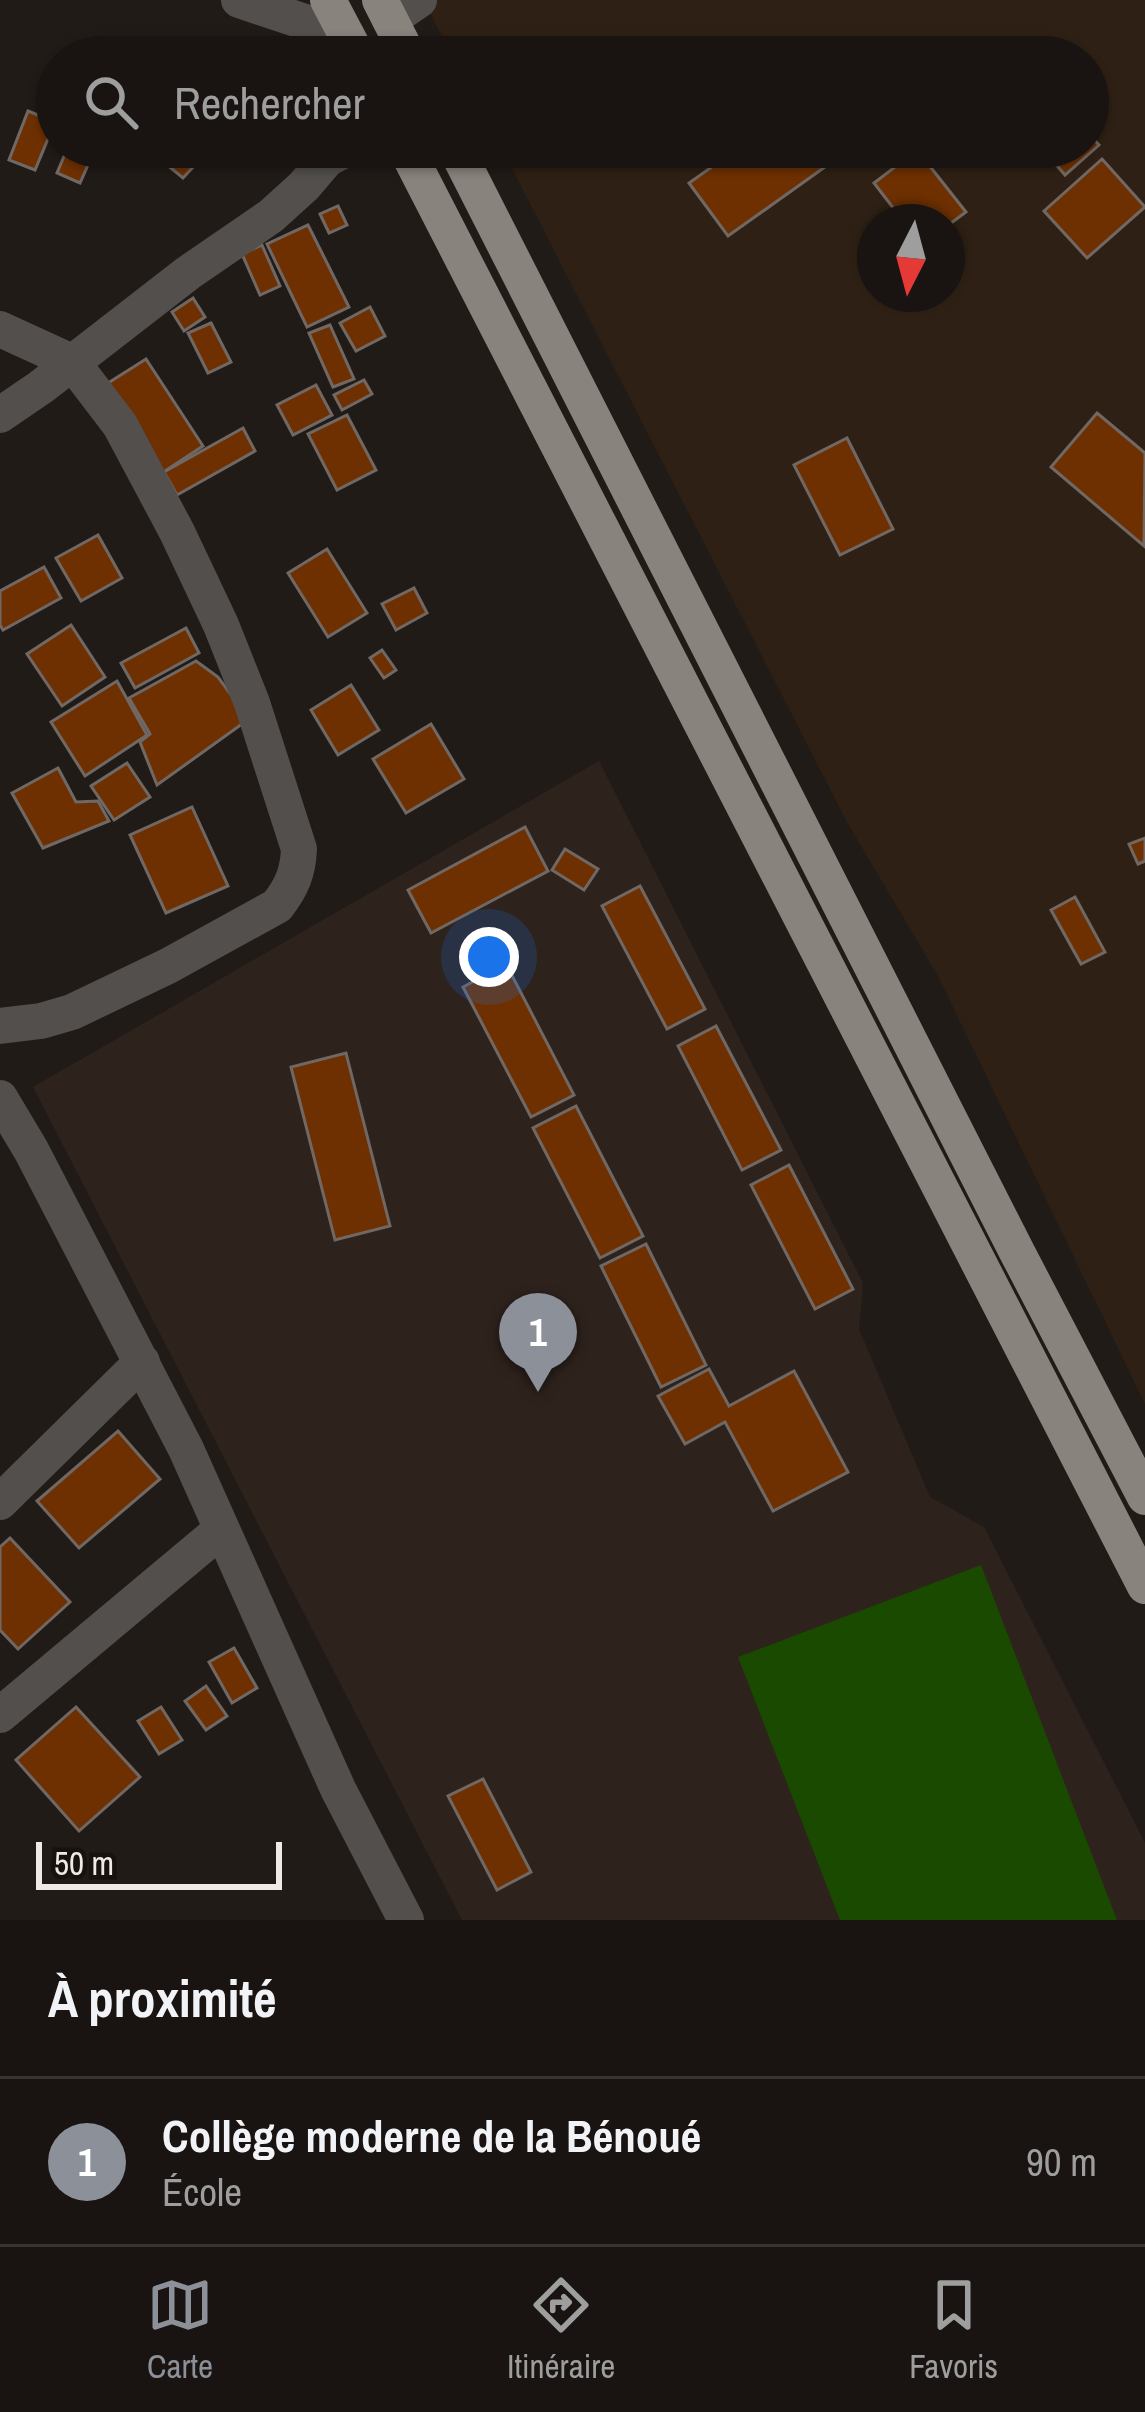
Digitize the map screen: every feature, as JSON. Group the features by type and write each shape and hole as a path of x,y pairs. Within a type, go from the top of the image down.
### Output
{"main road":[{"path":"328,0 347,36"},
{"path":"396,6 404,36"},
{"path":"415,168 1145,1586"},
{"path":"466,168 1145,1498"},
{"path":"532,392 572,375"},
{"path":"1045,1393 1080,1374"}],"street":[{"path":"239,0 327,36"},
{"path":"0,415 272,216 319,168"},
{"path":"0,329 72,362 120,425 221,625 252,703 299,849 298,869 278,906 72,1012 41,1022 0,1026"},
{"path":"0,1098 185,1449 338,1789 406,1920"},
{"path":"0,1502 142,1362"},
{"path":"0,1715 220,1530"}],"shaded area":[{"path":"423,0 1145,0 1145,1404 938,976 848,824 512,168 1109,168 1109,36 442,36"},
{"path":"599,761 863,1283 859,1329 930,1497 984,1527 1145,1843 1145,1920 462,1920 33,1087"}],"green space":[{"path":"981,1565 1117,1920 840,1920 738,1657"}],"building":[{"path":"28,111 36,114 35,170 9,160"},
{"path":"1109,167 1145,207 1087,258 1044,211 1092,168"},
{"path":"59,168 87,168 80,183 57,173"},
{"path":"171,168 192,168 183,178"},
{"path":"710,168 824,168 728,236 689,183"},
{"path":"894,168 931,168 960,204 890,204 874,183"},
{"path":"338,206 347,225 329,233 320,214"},
{"path":"308,225 349,307 307,327 267,244"},
{"path":"262,245 280,286 260,295 242,254"},
{"path":"193,298 205,317 184,331 172,312"},
{"path":"370,307 385,336 356,351 340,323"},
{"path":"211,323 231,362 208,373 188,333"},
{"path":"330,325 354,379 333,387 309,333"},
{"path":"146,359 203,446 162,473 105,385"},
{"path":"364,380 372,394 342,410 334,395"},
{"path":"316,385 332,415 293,435 277,405"},
{"path":"1097,413 1145,453 1144,546 1051,467"},
{"path":"347,415 376,470 337,490 308,434"},
{"path":"243,428 255,451 177,495 164,472"},
{"path":"847,438 893,529 840,555 794,465"},
{"path":"98,535 122,578 81,601 56,558"},
{"path":"327,549 367,613 328,637 288,573"},
{"path":"44,567 61,598 3,630 0,591"},
{"path":"414,588 427,613 396,630 382,604"},
{"path":"71,625 105,677 62,706 27,654"},
{"path":"186,628 199,653 135,688 121,663"},
{"path":"382,650 396,670 384,678 370,658"},
{"path":"196,661 218,677 249,719 157,785 140,742 150,734 129,698"},
{"path":"117,681 147,735 85,776 51,722"},
{"path":"351,685 379,730 338,755 311,710"},
{"path":"431,724 464,779 406,813 373,759"},
{"path":"127,763 150,797 114,820 91,786"},
{"path":"58,768 76,802 98,801 109,821 43,848 12,793"},
{"path":"192,807 228,886 166,913 130,835"},
{"path":"525,827 548,871 431,933 408,890"},
{"path":"1145,838 1145,861 1138,864 1129,844"},
{"path":"565,849 598,869 584,890 552,870"},
{"path":"640,886 705,1009 667,1029 602,906"},
{"path":"1075,897 1105,952 1081,964 1051,910"},
{"path":"506,964 574,1095 531,1117 463,987"},
{"path":"716,1026 781,1150 742,1170 678,1046"},
{"path":"346,1053 390,1226 335,1240 291,1067"},
{"path":"576,1106 643,1236 600,1258 533,1128"},
{"path":"789,1165 853,1289 815,1309 751,1185"},
{"path":"646,1244 706,1365 661,1387 601,1266"},
{"path":"709,1369 729,1406 794,1371 848,1472 773,1511 725,1422 685,1444 658,1396"},
{"path":"118,1431 160,1479 79,1548 37,1501"},
{"path":"10,1538 70,1602 18,1649 0,1630 0,1547"},
{"path":"234,1648 257,1688 232,1703 209,1662"},
{"path":"206,1686 227,1716 206,1730 185,1701"},
{"path":"76,1707 140,1777 79,1831 16,1760"},
{"path":"161,1707 182,1740 159,1754 138,1721"},
{"path":"483,1779 531,1872 497,1890 448,1796"}],"place":[{"name":"Collège moderne de la Bénoué","path":"538,1392"}]}
